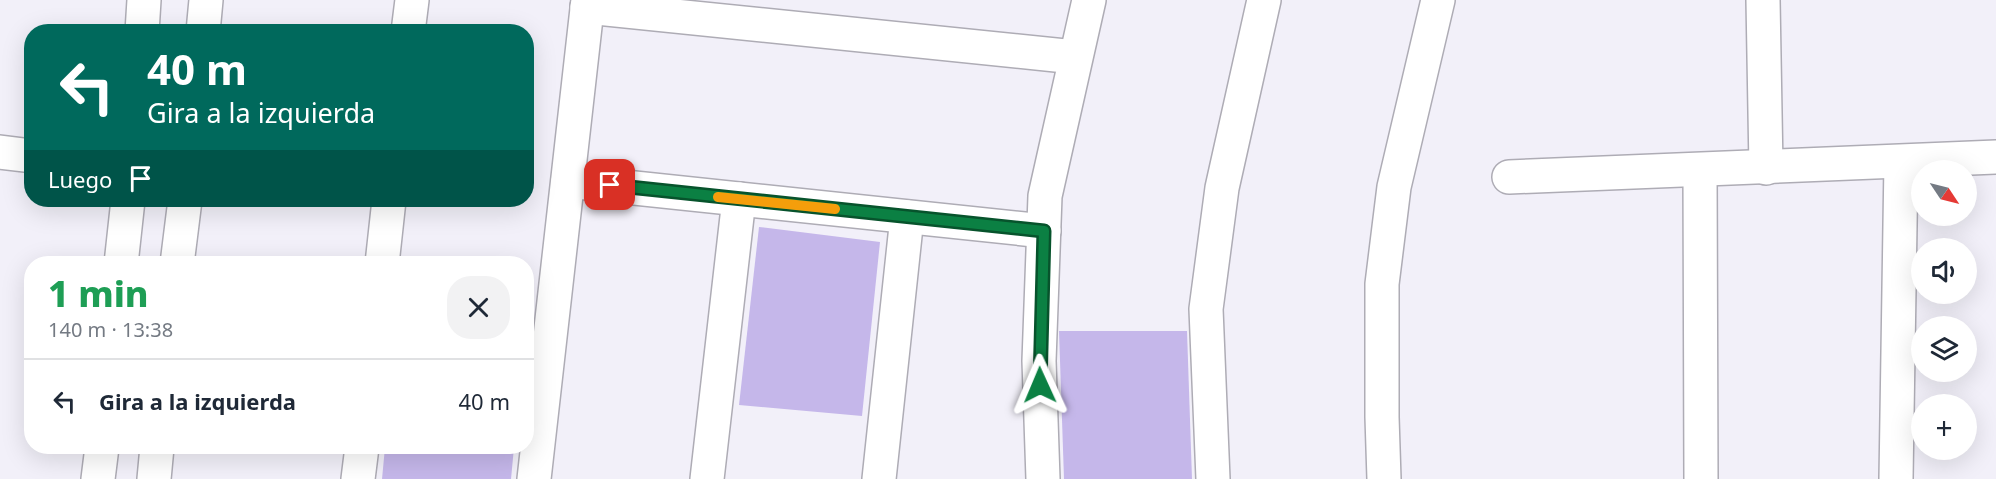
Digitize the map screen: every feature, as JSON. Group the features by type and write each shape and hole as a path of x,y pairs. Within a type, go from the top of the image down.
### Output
{"street":[{"path":"142,24 144,0"},
{"path":"204,24 206,0"},
{"path":"409,24 412,0"},
{"path":"1043,479 1039,361 1045,196 1089,0"},
{"path":"1213,479 1206,309 1222,188 1264,0"},
{"path":"1384,479 1382,284 1394,187 1438,0"},
{"path":"1764,0 1766,168"},
{"path":"534,479 587,4 1076,57"},
{"path":"0,152 24,155"},
{"path":"1509,177 1996,157"},
{"path":"1896,479 1901,162"},
{"path":"1700,170 1701,479"},
{"path":"567,181 1044,231"},
{"path":"707,479 739,199"},
{"path":"122,256 127,207"},
{"path":"178,256 183,207"},
{"path":"383,256 388,207"},
{"path":"879,479 907,217"},
{"path":"98,479 101,454"},
{"path":"154,479 156,454"},
{"path":"358,479 361,454"}],"shaded area":[{"path":"759,227 880,242 862,416 739,405"},
{"path":"1059,331 1187,331 1192,479 1064,479"},
{"path":"384,454 513,454 511,479 382,479"}],"slow traffic":[{"path":"718,197 835,209"}],"route":[{"path":"610,185 1044,231 1040,385"}]}
